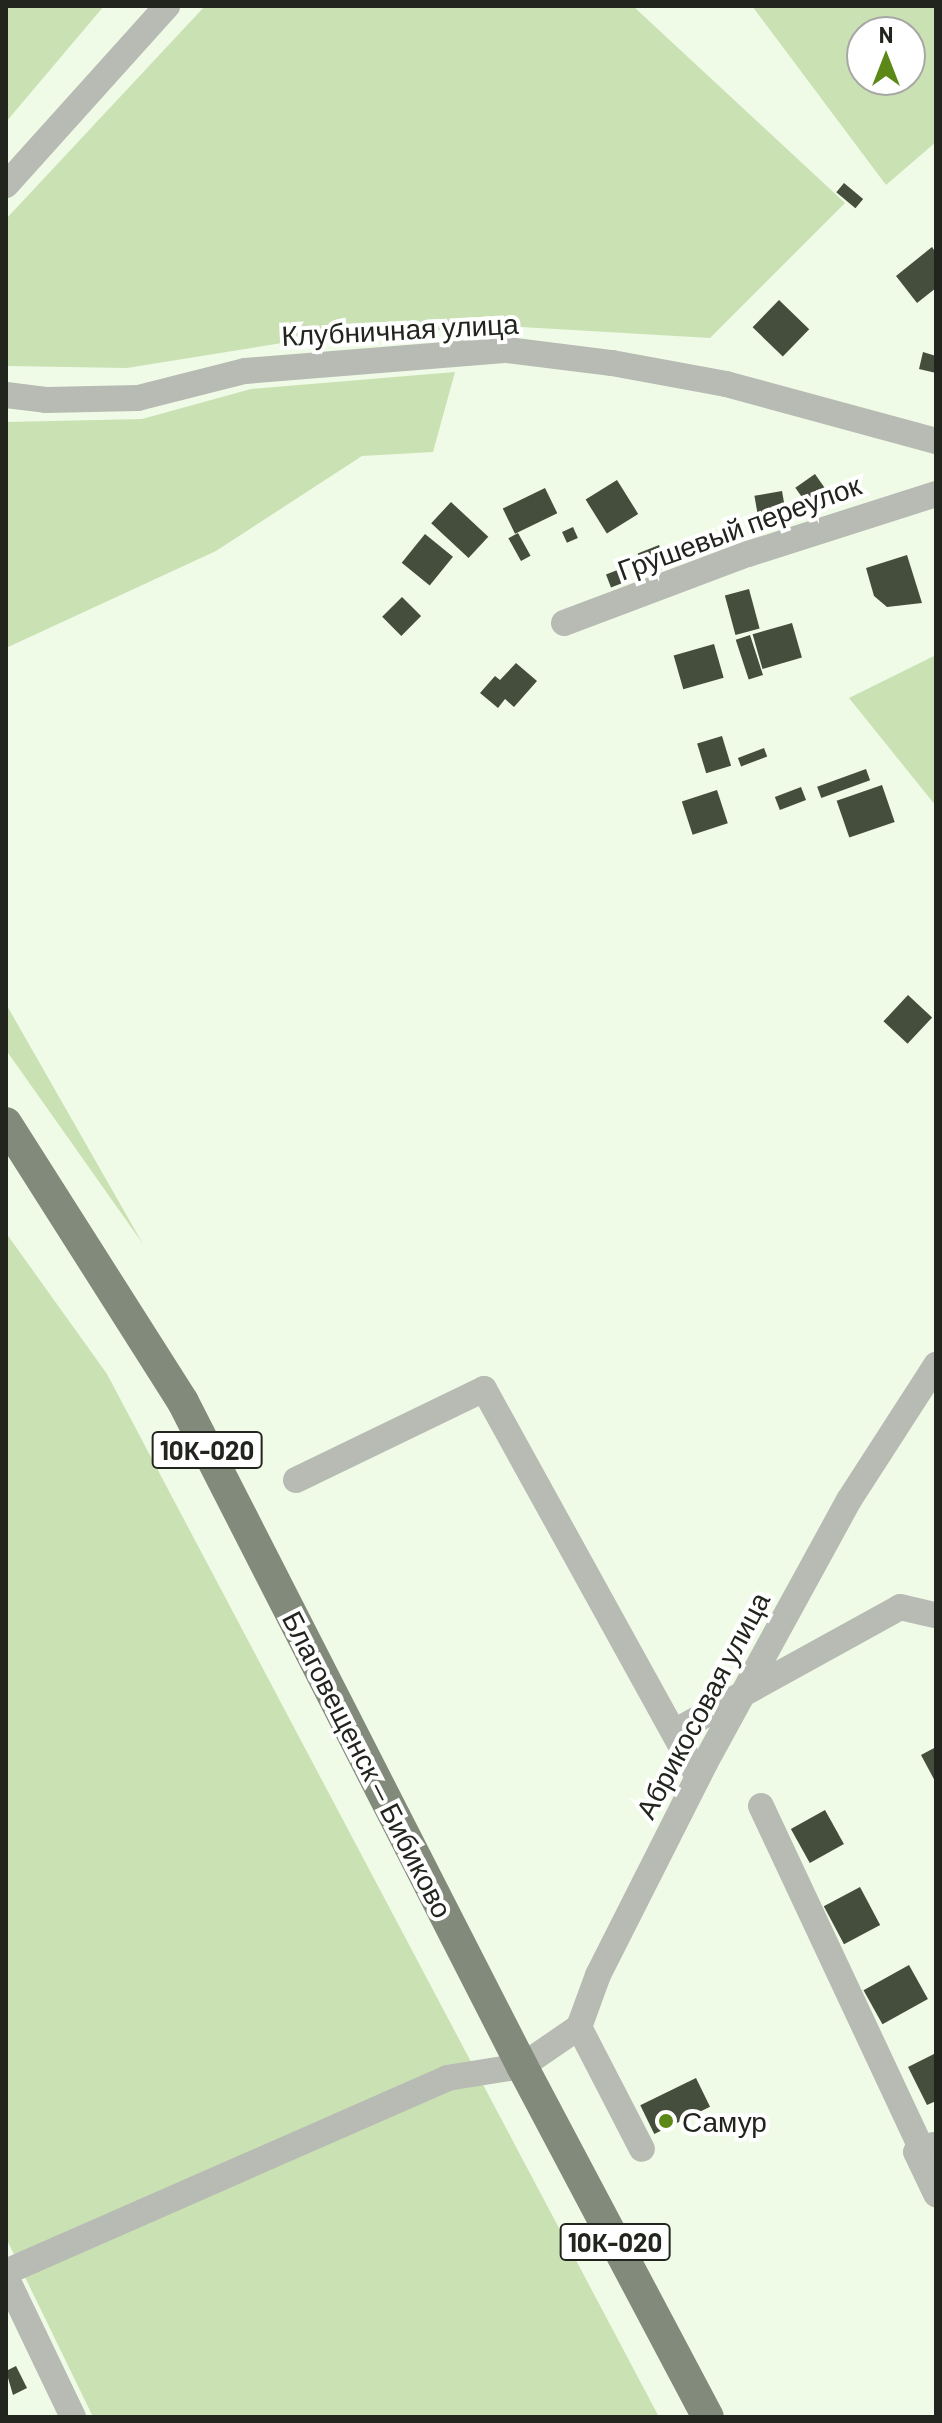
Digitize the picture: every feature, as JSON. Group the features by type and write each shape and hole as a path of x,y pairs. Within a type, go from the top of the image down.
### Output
{"main road":[{"name":"Благовещенск — Бибиково","path":"6,1123 183,1402 522,2066 708,2417"}],"street":[{"path":"6,185 167,6"},
{"name":"Клубничная улица","path":"6,395 46,400 138,398 245,371 507,350 612,363 726,384 936,441"},
{"name":"Грушевый переулок","path":"564,623 748,554 936,494"},
{"name":"Абрикосовая улица","path":"579,2027 598,1975 698,1776 849,1500 936,1365"},
{"path":"296,1480 484,1389 698,1776"},
{"path":"674,1732 900,1607 936,1615"},
{"path":"761,1806 929,2146 916,2152 936,2194"},
{"path":"73,2417 6,2275 447,2078 522,2066 579,2027 642,2149"}],"green space":[{"path":"6,6 104,6 6,122"},
{"path":"205,6 633,6 845,203 710,338 504,326 313,338 127,368 6,366 6,219"},
{"path":"752,6 936,6 936,142 886,185"},
{"path":"455,372 433,452 362,456 216,551 6,648 6,422 142,419 251,389"},
{"path":"936,655 936,806 849,698"},
{"path":"6,1004 143,1244 6,1050"},
{"path":"6,1233 107,1374 659,2417 93,2417 6,2238"}],"building":[{"path":"844,183 863,199 855,208 836,192"},
{"path":"932,247 936,253 936,288 917,303 896,276"},
{"path":"779,300 809,329 783,357 753,327"},
{"path":"923,352 936,356 936,373 919,369"},
{"path":"815,474 833,500 814,514 795,488"},
{"path":"617,480 638,514 607,534 586,500"},
{"path":"545,488 557,513 515,534 503,509"},
{"path":"782,491 786,514 758,519 754,496"},
{"path":"451,502 488,537 469,558 431,523"},
{"path":"573,527 578,538 567,543 562,532"},
{"path":"518,533 531,556 521,561 508,538"},
{"path":"425,534 453,557 430,585 402,563"},
{"path":"659,545 668,567 647,576 638,554"},
{"path":"907,555 922,603 887,607 874,596 866,568"},
{"path":"620,569 625,582 611,587 606,574"},
{"path":"749,589 760,629 735,635 725,595"},
{"path":"402,597 421,616 401,636 382,617"},
{"path":"792,623 802,658 763,669 753,634"},
{"path":"750,635 763,675 749,680 736,640"},
{"path":"714,644 724,678 683,689 674,656"},
{"path":"516,663 537,681 514,707 505,699 498,708 480,693 495,676 500,680"},
{"path":"722,736 731,766 706,773 697,744"},
{"path":"764,748 767,756 741,766 738,758"},
{"path":"866,769 870,780 821,798 817,787"},
{"path":"882,785 895,822 849,838 837,801"},
{"path":"801,787 806,800 780,810 775,797"},
{"path":"717,790 728,823 693,835 682,801"},
{"path":"908,995 932,1018 908,1044 883,1021"},
{"path":"936,1747 936,1783 921,1755"},
{"path":"825,1810 844,1844 810,1863 791,1829"},
{"path":"860,1887 880,1925 844,1944 824,1906"},
{"path":"909,1965 928,1999 882,2024 864,1990"},
{"path":"936,2053 936,2101 927,2105 908,2067"},
{"name":"Самур","path":"696,2078 710,2107 654,2134 640,2105"},
{"path":"16,2366 27,2388 13,2395 6,2371"}],"place":[{"name":"Самур","path":"666,2121"}]}
